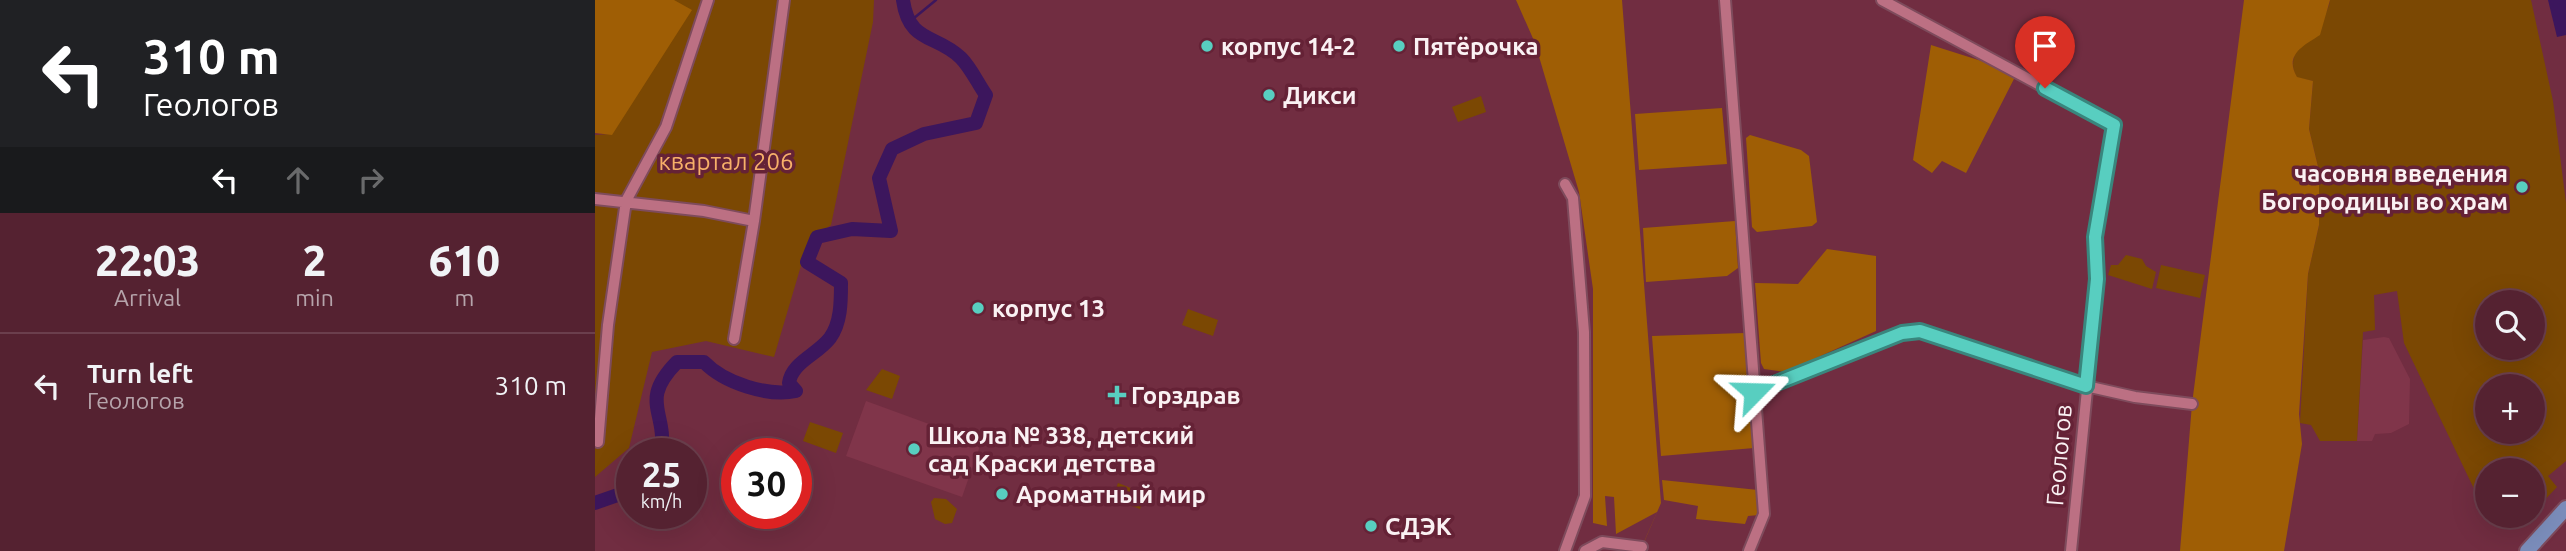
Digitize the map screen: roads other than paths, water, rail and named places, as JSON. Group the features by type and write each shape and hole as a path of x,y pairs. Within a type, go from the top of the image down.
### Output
{"main road":[{"path":"2527,551 2566,508"}],"street":[{"path":"598,442 608,325 626,201 666,127 708,0"},
{"path":"734,339 754,221 784,0"},
{"path":"1724,0 1764,514 1749,551"},
{"name":"Геологов","path":"1882,0 2114,125 2095,237 2097,279 2071,551"},
{"path":"1565,184 1573,198 1584,332 1585,496 1565,551"},
{"path":"595,199 626,201 754,221"},
{"path":"1754,392 1902,333 1920,331 2086,386 2135,397 2192,404"},
{"path":"1585,551 1602,542 1642,547"}],"waterway":[{"path":"662,438 657,397 665,376 677,362 704,362 723,376 747,387 773,392 796,391 789,383 791,376 800,364 830,338 840,312 841,283 807,262 817,237 852,229 891,231 879,178 892,149 924,134 976,123 986,95 961,58 911,24 903,0"},
{"path":"908,23 936,0"},
{"path":"595,503 616,496"}],"place":[{"name":"корпус 14-2","path":"1207,46"},
{"name":"Пятёрочка","path":"1399,46"},
{"name":"Дикси","path":"1269,95"},
{"name":"часовня введения Богородицы во храм","path":"2522,187"},
{"name":"корпус 13","path":"978,308"},
{"name":"Горздрав","path":"1117,395"},
{"name":"Школа № 338, детский сад Краски детства","path":"914,449"},
{"name":"Ароматный мир","path":"1002,494"},
{"name":"СДЭК","path":"1371,526"}],"park label":[{"name":"квартал 206","path":"726,161"}]}
